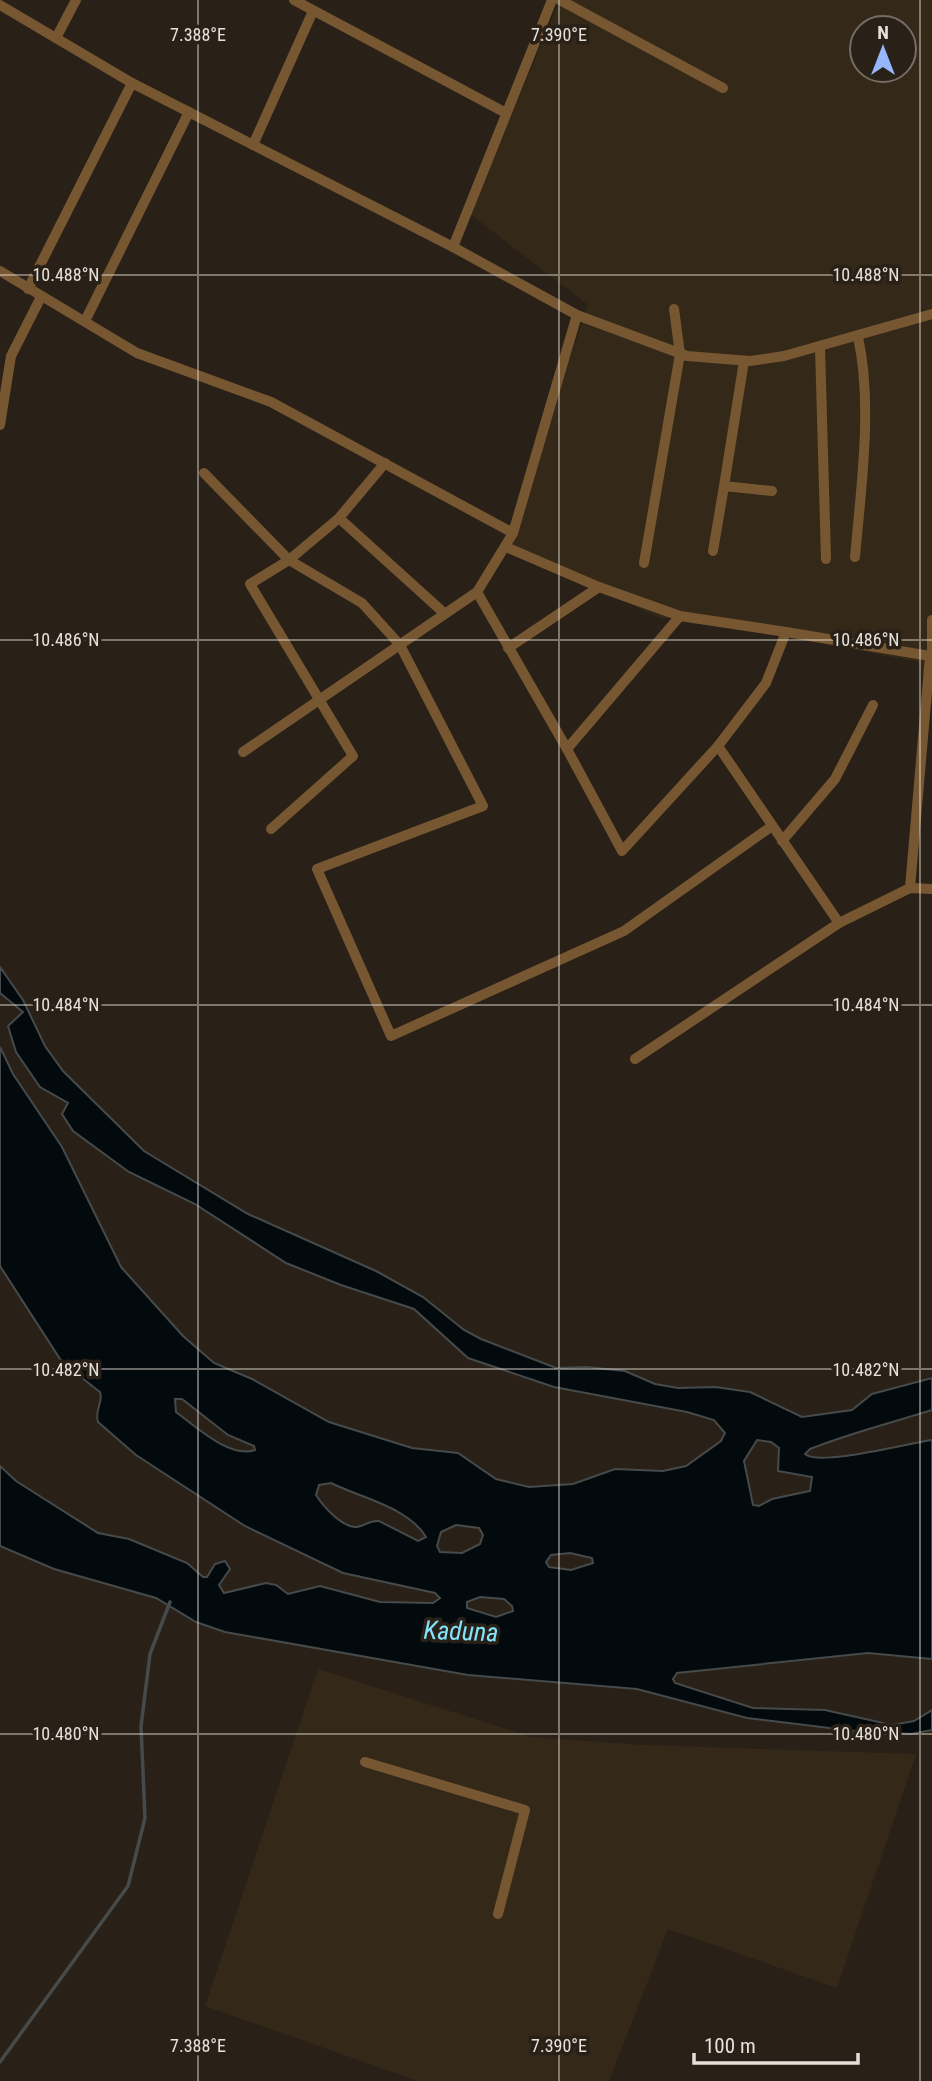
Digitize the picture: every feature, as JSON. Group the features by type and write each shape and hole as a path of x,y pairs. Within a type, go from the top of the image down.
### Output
{"street":[{"path":"56,38 76,0"},
{"path":"294,0 506,113"},
{"path":"453,247 551,3 537,0"},
{"path":"560,0 723,88"},
{"path":"0,5 132,83 453,247 577,315 680,354 744,361 820,347 932,314"},
{"path":"253,145 313,11"},
{"path":"28,289 132,83"},
{"path":"85,321 188,112"},
{"path":"0,271 137,353 271,402 513,533"},
{"path":"0,425 11,356 41,297"},
{"path":"644,563 680,354 674,309"},
{"path":"243,752 477,592 513,533 577,315"},
{"path":"855,557 861,494 864,369 858,337"},
{"path":"820,347 826,559"},
{"path":"713,551 744,361"},
{"path":"271,829 353,756 250,584 289,560 339,518 384,463"},
{"path":"204,473 289,560 362,603 400,645 482,806 317,869 391,1036 624,931 772,826"},
{"path":"723,486 772,491"},
{"path":"339,518 444,613"},
{"path":"506,547 599,587 680,616 931,656"},
{"path":"508,648 599,587"},
{"path":"477,592 622,851 718,746 766,683 786,632"},
{"path":"567,749 680,616"},
{"path":"910,888 932,620"},
{"path":"782,841 835,779 873,705"},
{"path":"718,746 839,923"},
{"path":"635,1059 839,923 910,888 932,889"},
{"path":"365,1762 525,1810 498,1914"}],"shaded area":[{"path":"560,0 932,0 932,705 919,662 700,620 660,618 514,551 507,541 588,305 470,214"},
{"path":"318,1669 531,1737 643,1745 916,1754 837,1988 668,1929 609,2081 418,2081 205,2006"}],"water":[{"name":"Kaduna","path":"0,967 23,1000 45,1046 63,1071 144,1151 248,1214 376,1271 423,1297 464,1330 481,1339 556,1368 587,1367 625,1371 655,1384 678,1388 715,1387 750,1392 802,1417 852,1410 872,1394 932,1378 932,1410 840,1438 810,1449 805,1454 828,1458 932,1440 932,1659 868,1653 677,1673 673,1679 675,1683 753,1708 825,1710 892,1725 914,1721 932,1710 932,1730 911,1734 854,1731 747,1718 637,1689 468,1675 225,1632 196,1622 156,1598 54,1569 0,1546 0,1466 16,1481 98,1533 129,1539 187,1563 203,1577 207,1577 215,1564 225,1561 230,1569 219,1585 224,1593 266,1583 276,1585 288,1594 320,1586 380,1602 433,1603 440,1598 435,1593 343,1573 245,1526 136,1455 98,1422 100,1392 62,1362 0,1266 0,1047 13,1074 62,1147 121,1267 183,1336 214,1363 252,1379 329,1422 412,1448 458,1453 496,1479 529,1487 573,1484 615,1469 663,1471 686,1466 721,1441 725,1433 714,1420 687,1412 554,1387 468,1358 414,1309 341,1285 286,1263 195,1204 129,1172 73,1131 62,1114 68,1103 40,1087 16,1052 8,1026 23,1012 0,993","holes":["175,1399 182,1399 228,1435 254,1446 255,1450 245,1452 224,1446 176,1412","757,1440 771,1442 779,1448 778,1471 812,1477 810,1491 772,1499 759,1506 753,1505 744,1461","331,1483 396,1511 408,1518 426,1537 418,1541 379,1521 357,1527 345,1524 334,1516 316,1495 319,1485","456,1525 479,1528 483,1535 480,1544 462,1553 440,1552 437,1546 441,1532","570,1553 592,1558 593,1563 571,1570 549,1567 546,1562 551,1555","480,1597 504,1599 512,1606 513,1611 496,1617 467,1608 467,1602"]}],"waterway":[{"path":"0,2062 128,1886 145,1818 141,1726 150,1654 170,1602"}]}
